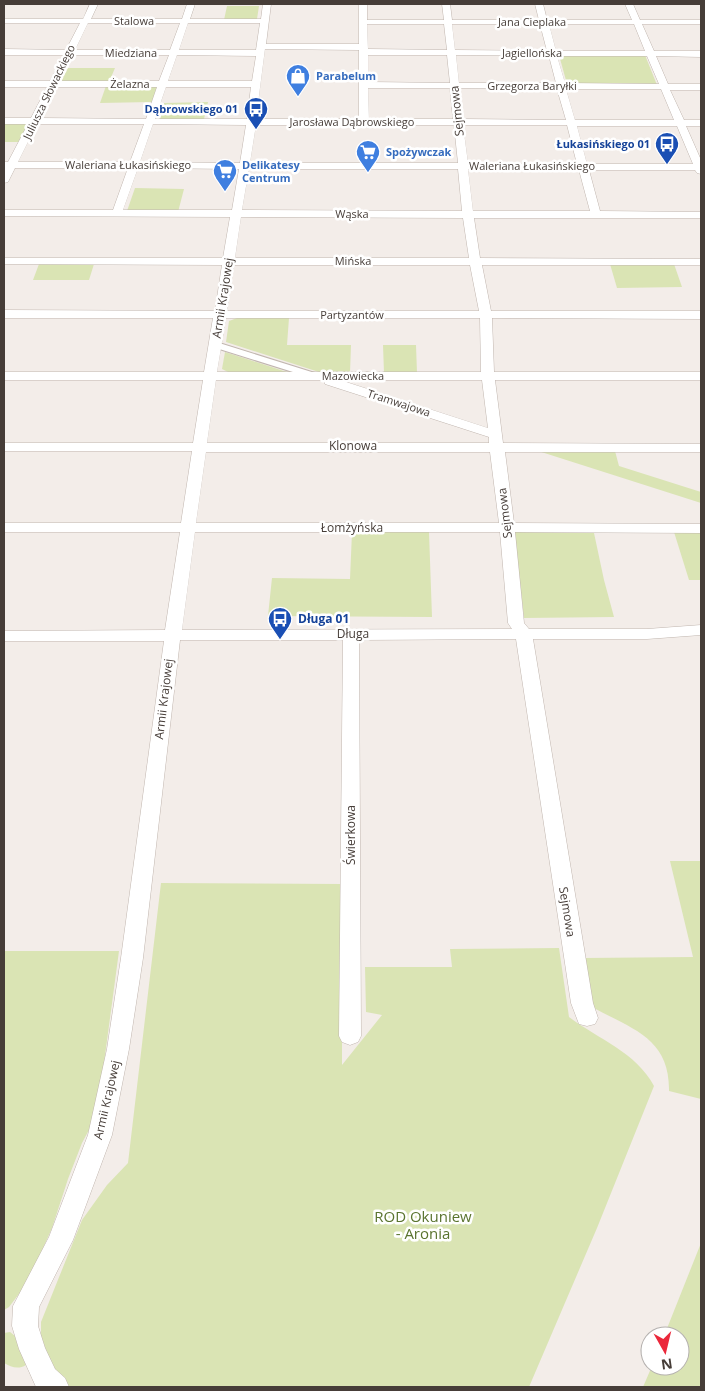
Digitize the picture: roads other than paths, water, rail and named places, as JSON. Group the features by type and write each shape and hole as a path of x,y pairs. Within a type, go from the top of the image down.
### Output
{"street":[{"name":"Juliusza Słowackiego","path":"4,180 8,165 35,121 68,52 94,4"},
{"path":"117,213 136,165 191,4"},
{"name":"Armii Krajowej","path":"50,1383 32,1349 25,1326 26,1306 60,1240 100,1135 118,1049 132,958 199,446 251,122 259,50 267,4"},
{"path":"363,4 364,122"},
{"name":"Sejmowa","path":"446,4 468,215 486,315 488,376 507,529 516,623 524,634 582,1003 587,1018"},
{"path":"539,4 563,86 596,214"},
{"path":"629,4 701,168"},
{"name":"Stalowa","path":"4,21 264,21"},
{"name":"Jana Cieplaka","path":"362,22 701,22"},
{"name":"Miedziana","path":"4,52 174,53 259,50"},
{"name":"Jagiellońska","path":"259,50 701,54"},
{"name":"Żelazna","path":"4,84 255,84"},
{"name":"Grzegorza Baryłki","path":"363,85 701,87"},
{"name":"Jarosława Dąbrowskiego","path":"4,121 701,123"},
{"name":"Waleriana Łukasińskiego","path":"8,165 701,168"},
{"name":"Wąska","path":"4,213 701,215"},
{"name":"Mińska","path":"4,261 701,262"},
{"name":"Partyzantów","path":"4,314 701,315"},
{"name":"Tramwajowa","path":"216,345 315,376 496,440"},
{"name":"Mazowiecka","path":"4,376 701,376"},
{"name":"Klonowa","path":"4,447 199,446 496,440 701,448"},
{"name":"Łomżyńska","path":"4,527 701,528"},
{"name":"Długa","path":"4,636 648,634 701,630"},
{"name":"Świerkowa","path":"350,1036 351,634"}],"place":[{"name":"Parabelum","path":"298,97"},
{"name":"Dąbrowskiego 01","path":"256,130"},
{"name":"Łukasińskiego 01","path":"667,165"},
{"name":"Spożywczak","path":"368,173"},
{"name":"Delikatesy Centrum","path":"225,192"},
{"name":"Długa 01","path":"280,640"}],"park label":[{"name":"ROD Okuniew - Aronia","path":"423,1226"}]}
